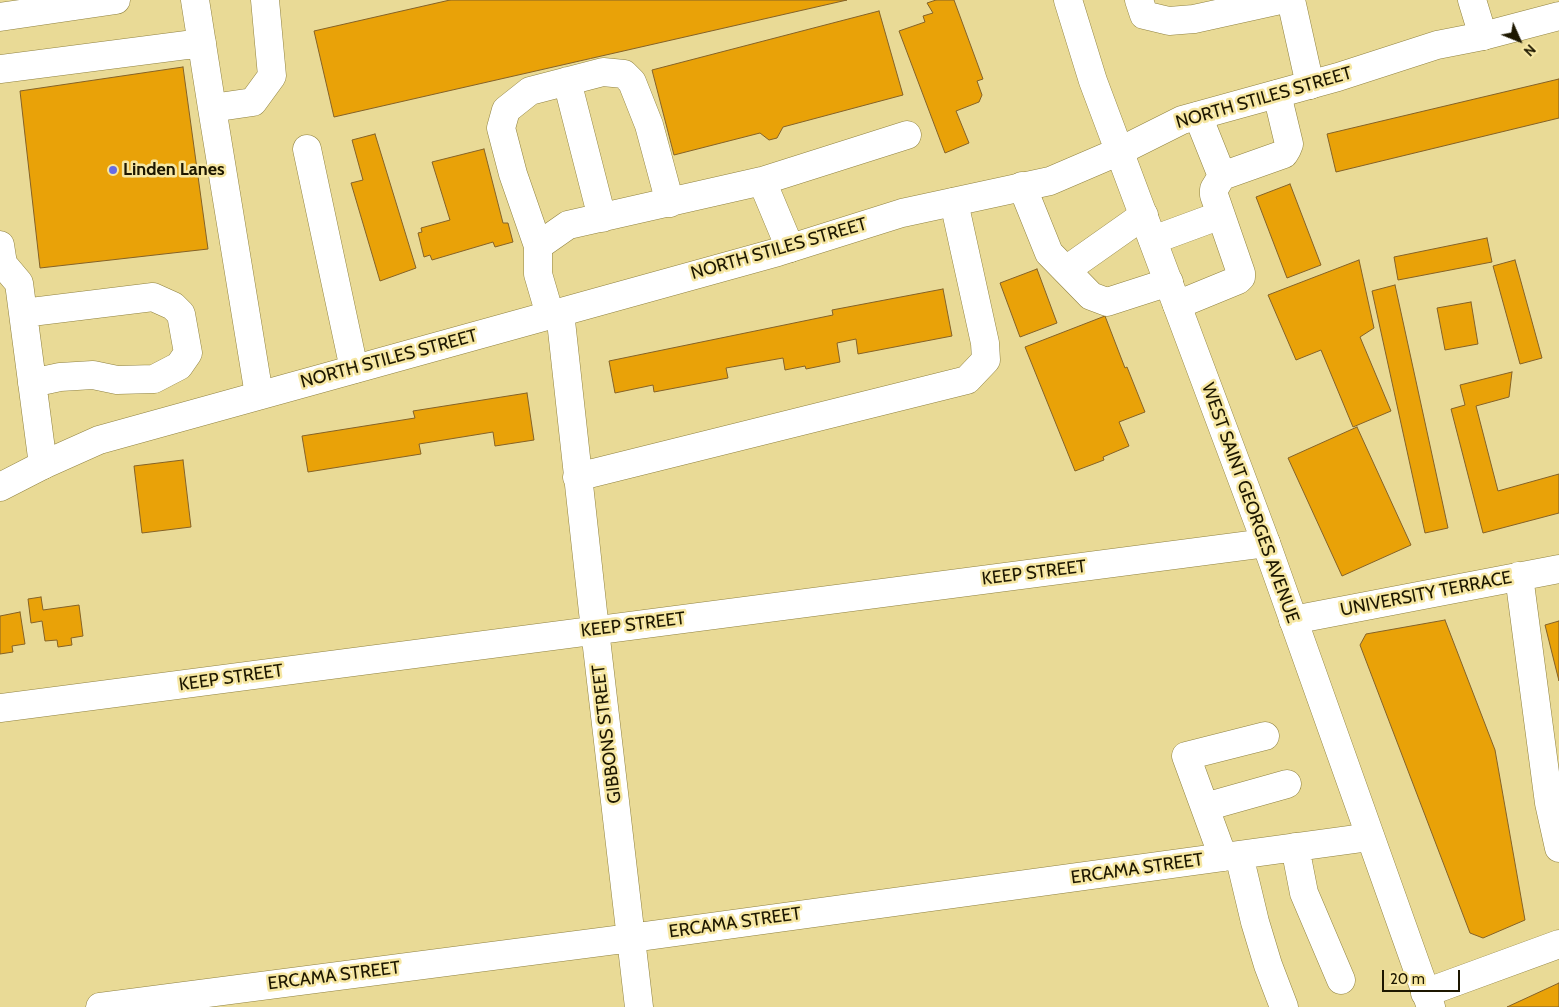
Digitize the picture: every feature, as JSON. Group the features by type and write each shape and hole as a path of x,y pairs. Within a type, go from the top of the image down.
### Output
{"street":[{"path":"0,17 116,0"},
{"path":"195,0 259,395"},
{"path":"212,108 253,102 272,76 266,0"},
{"name":"WEST SAINT GEORGES AVENUE","path":"1068,0 1093,80 1266,543 1428,1000"},
{"path":"1138,0 1144,15 1169,21 1194,19 1280,0"},
{"path":"1291,0 1310,85"},
{"path":"1472,0 1483,36"},
{"name":"NORTH STILES STREET","path":"0,487 99,440 790,248 902,213 1050,180 1120,151 1182,120 1310,85 1437,45 1483,36 1559,16"},
{"path":"0,69 202,43"},
{"name":"GIBBONS STREET","path":"639,1007 577,477 555,313 538,274 538,246 513,174 501,128 506,110 530,91 603,72 624,74 632,82 649,125 670,203"},
{"path":"567,81 602,218"},
{"path":"1022,186 1049,253 1091,296 1107,302 1173,293 1238,280 1241,277 1241,273 1214,195 1214,189 1222,176 1284,154 1288,144 1277,94"},
{"path":"1198,116 1222,176"},
{"path":"538,246 568,225 762,181 908,135"},
{"path":"307,149 354,369"},
{"path":"762,181 790,248"},
{"path":"577,477 967,380 986,360 985,343 954,202"},
{"path":"1153,240 1221,214"},
{"path":"1066,270 1144,215"},
{"path":"0,244 3,264 19,283 43,465"},
{"path":"23,313 153,298 173,306 181,314 188,353 179,366 154,378 117,380 93,375 60,377 32,383"},
{"name":"KEEP STREET","path":"0,708 1266,543"},
{"name":"UNIVERSITY TERRACE","path":"1293,620 1559,568"},
{"path":"1518,576 1550,803 1559,848"},
{"path":"1265,736 1186,756 1205,807 1231,856 1284,1007"},
{"path":"1205,807 1287,784"},
{"name":"ERCAMA STREET","path":"100,1007 631,938 1370,837"},
{"path":"1295,847 1304,893 1341,980"},
{"path":"1428,1000 1559,944"}],"building":[{"path":"450,0 847,0 334,117 314,31"},
{"path":"936,0 954,0 983,79 977,81 982,95 979,102 956,111 969,143 945,153 899,31 925,22 923,16 933,13 927,3"},
{"path":"879,11 903,95 783,127 777,138 769,140 760,133 674,155 652,70"},
{"name":"Linden Lanes","path":"183,67 208,249 40,268 20,91"},
{"path":"1559,79 1559,118 1336,172 1327,134"},
{"path":"375,134 416,268 380,281 351,183 363,180 352,140"},
{"path":"484,149 503,223 508,223 513,242 495,247 493,242 432,260 430,255 424,257 418,233 422,232 421,228 450,220 432,162"},
{"path":"1290,184 1321,265 1287,278 1256,197"},
{"path":"1487,238 1492,262 1398,280 1394,257"},
{"path":"1359,260 1374,328 1360,337 1391,411 1353,427 1321,350 1296,360 1268,295"},
{"path":"1515,260 1542,358 1520,364 1493,266"},
{"path":"1037,269 1057,323 1020,337 1000,283"},
{"path":"1395,285 1448,528 1425,533 1372,291"},
{"path":"943,289 952,336 858,354 856,339 837,343 840,362 806,369 805,366 785,370 783,358 726,368 728,378 654,392 653,385 615,393 609,361 833,315 832,310"},
{"path":"1471,302 1478,344 1445,350 1437,308"},
{"path":"1105,316 1125,368 1127,367 1145,412 1119,422 1129,446 1103,457 1104,460 1075,471 1025,347"},
{"path":"1512,372 1509,397 1476,406 1498,491 1559,474 1559,513 1483,533 1451,409 1465,405 1460,385"},
{"path":"527,393 534,440 495,446 493,432 419,444 421,454 308,472 302,436 415,418 413,411"},
{"path":"1357,427 1411,545 1342,576 1288,458"},
{"path":"183,460 191,527 142,533 134,466"},
{"path":"41,597 43,610 79,605 83,636 71,638 72,645 58,647 57,640 45,641 42,621 31,623 28,599"},
{"path":"20,612 25,644 12,646 13,652 0,654 0,616"},
{"path":"1445,620 1495,750 1525,920 1483,938 1470,933 1360,645 1366,634"},
{"path":"1559,621 1559,681 1545,625"},
{"path":"1559,983 1559,1007 1507,1007"}],"place":[{"name":"Linden Lanes","path":"113,170"}]}
